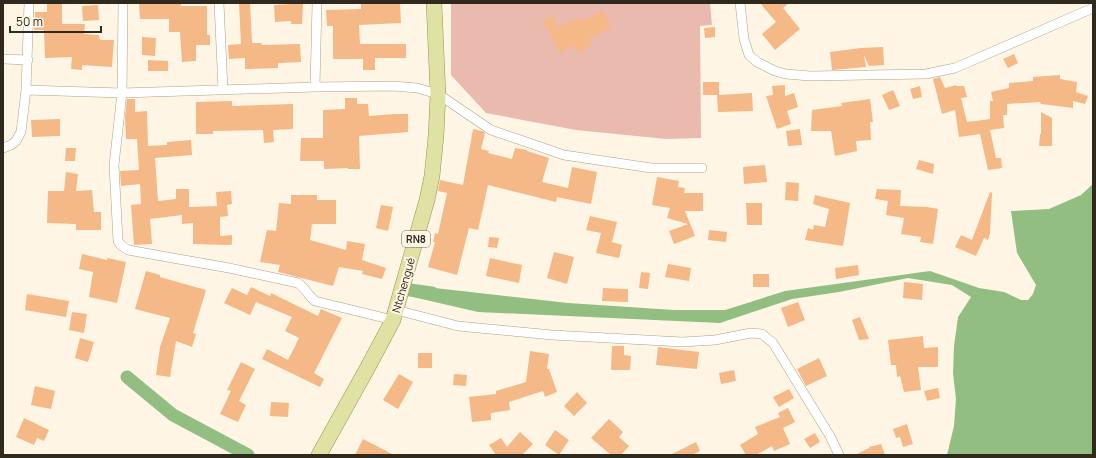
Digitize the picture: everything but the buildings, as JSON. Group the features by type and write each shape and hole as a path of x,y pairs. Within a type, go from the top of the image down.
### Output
{"main road":[{"name":"Ntchengué","path":"319,455 368,367 394,315 427,200 432,176 438,94 434,3"}],"street":[{"path":"3,148 16,141 20,132 26,90 29,3"},
{"path":"123,3 122,93 114,165 118,241 128,250 229,268 298,283 304,287 308,295 315,301 458,326 552,335 683,342 715,340 751,333 762,334 773,343 830,436 839,455"},
{"path":"219,3 223,90"},
{"path":"315,87 317,3"},
{"path":"740,3 744,39 749,55 757,62 775,71 786,74 817,76 926,74 954,68 1093,8"},
{"path":"3,59 28,60"},
{"path":"26,90 122,93 315,87 393,86 417,88 438,94 491,130 564,155 651,168 702,168"}],"shaded area":[{"path":"451,3 710,3 712,25 700,26 701,138 666,139 576,130 486,113 451,75"},
{"path":"1093,184 1093,455 947,455 954,426 956,399 953,373 954,346 958,317 971,297 952,285 908,278 839,292 792,299 720,323 478,312 413,297 417,286 568,303 674,310 725,310 785,291 930,271 979,288 1004,292 1021,300 1028,300 1033,294 1036,285 1017,253 1011,211 1049,209 1081,195"}],"waterway":[{"path":"410,290 432,293"},
{"path":"127,377 173,415 248,455"}]}
